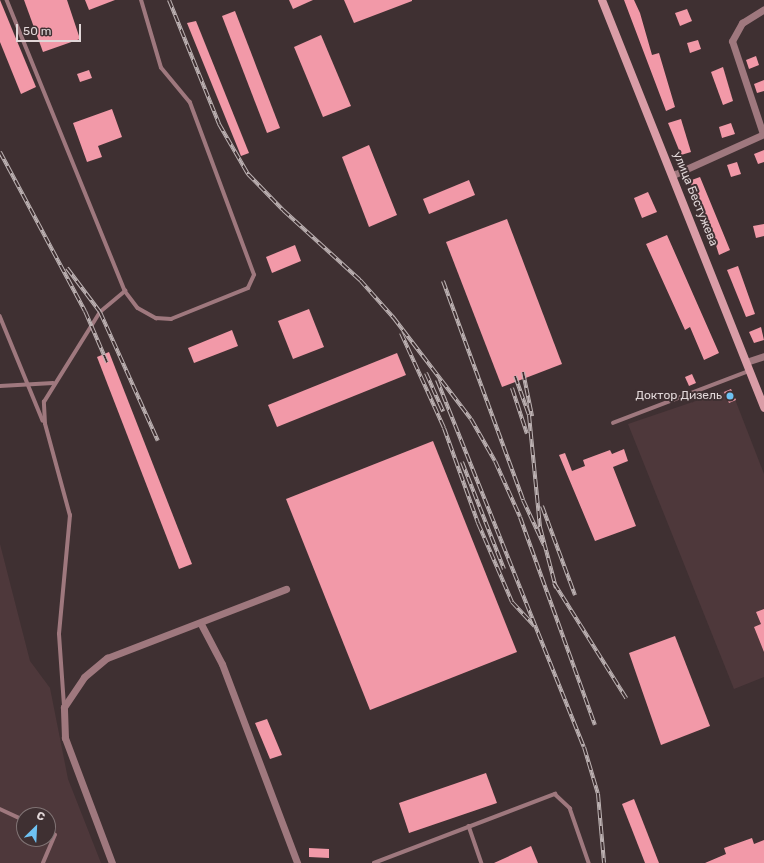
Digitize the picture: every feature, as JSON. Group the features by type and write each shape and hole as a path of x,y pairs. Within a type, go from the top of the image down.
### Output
{"street":[{"name":"улица Бестужева","path":"602,0 673,175 764,408"},
{"path":"673,175 764,134 732,41 742,23 764,9"},
{"path":"746,362 764,356"},
{"path":"112,863 65,738 64,707 84,677 107,658 201,624 286,589"},
{"path":"201,624 222,664 297,863"}],"lane":[{"path":"7,0 125,291 138,308 156,318 171,320 248,288 254,275 190,103 161,68 141,0"},
{"path":"45,424 44,402 53,383 100,312 125,291"},
{"path":"0,316 26,383 45,424 70,516 59,634 64,707"},
{"path":"613,423 749,371"},
{"path":"0,386 26,383 53,383"},
{"path":"374,863 555,794 570,808 589,863"},
{"path":"0,809 16,816"},
{"path":"469,826 482,863"},
{"path":"42,863 49,847"}],"shaded area":[{"path":"731,389 764,474 764,677 734,689 628,424"},
{"path":"0,544 30,661 50,688 68,779 101,863 0,863"}],"building":[{"path":"0,0 36,87 21,94 0,42"},
{"path":"24,0 67,0 80,39 43,52"},
{"path":"85,0 115,0 89,10"},
{"path":"289,0 313,0 293,9"},
{"path":"344,0 412,0 412,1 354,23"},
{"path":"624,0 634,0 640,13 652,55 659,53 675,107 666,111"},
{"path":"687,9 692,21 680,26 675,13"},
{"path":"235,11 280,128 267,133 222,16"},
{"path":"196,21 249,153 241,156 187,23"},
{"path":"321,35 351,106 323,117 294,47"},
{"path":"698,40 701,49 690,53 687,43"},
{"path":"756,56 759,65 749,69 746,60"},
{"path":"723,67 733,101 723,105 711,72"},
{"path":"89,70 92,78 80,82 77,74"},
{"path":"764,80 764,91 757,93 754,84"},
{"path":"112,109 122,137 98,146 102,157 87,162 73,123"},
{"path":"681,119 691,152 681,155 668,123"},
{"path":"731,123 735,134 722,138 719,127"},
{"path":"369,145 397,215 369,227 342,157"},
{"path":"764,150 764,162 758,164 754,154"},
{"path":"737,162 741,174 731,177 727,165"},
{"path":"700,177 730,250 719,255 709,223 689,181"},
{"path":"469,180 475,195 429,214 423,199"},
{"path":"648,192 657,212 642,218 634,198"},
{"path":"507,219 562,364 502,387 446,242"},
{"path":"764,224 764,236 756,238 753,226"},
{"path":"667,235 719,353 704,360 690,327 685,330 646,244"},
{"path":"295,245 301,261 272,273 266,257"},
{"path":"738,266 755,314 746,317 727,270"},
{"path":"309,309 324,347 293,359 278,321"},
{"path":"761,327 764,340 754,343 749,332"},
{"path":"232,330 238,346 194,363 188,348"},
{"path":"109,352 192,564 179,569 97,357"},
{"path":"397,353 406,375 277,427 268,405"},
{"path":"692,374 696,383 689,386 685,377"},
{"name":"Доктор Дизель","path":"731,389 736,400 729,403 724,392"},
{"path":"433,441 517,652 370,710 286,499"},
{"path":"624,449 628,461 613,467 636,526 595,541 559,455 565,453 572,471 585,466 583,460 610,450 612,454"},
{"path":"764,609 764,652 754,627 761,624 756,612"},
{"path":"675,636 710,726 661,745 629,653"},
{"path":"267,719 282,755 270,759 255,723"},
{"path":"486,773 497,803 409,833 399,803"},
{"path":"634,799 659,863 645,863 622,804"},
{"path":"752,838 754,844 764,840 764,863 705,863 726,854 724,848"},
{"path":"531,846 538,863 494,863"},
{"path":"309,848 329,849 329,858 309,857"}],"railway":[{"path":"169,0 219,124 248,174 283,210 360,280 393,317 471,419 495,461 520,517 595,725"},
{"path":"0,152 85,311 107,362"},
{"path":"67,268 100,312 158,441"},
{"path":"443,281 523,500 544,545"},
{"path":"401,333 444,428 478,523 512,602 534,626"},
{"path":"523,372 532,416"},
{"path":"426,373 443,411"},
{"path":"515,376 529,415 540,527 556,588"},
{"path":"437,380 584,747 598,794 604,863"},
{"path":"512,388 527,434"},
{"path":"462,462 504,569"},
{"path":"542,506 575,595"},
{"path":"554,583 626,698"}],"place":[{"name":"Доктор Дизель","path":"730,396"}]}
